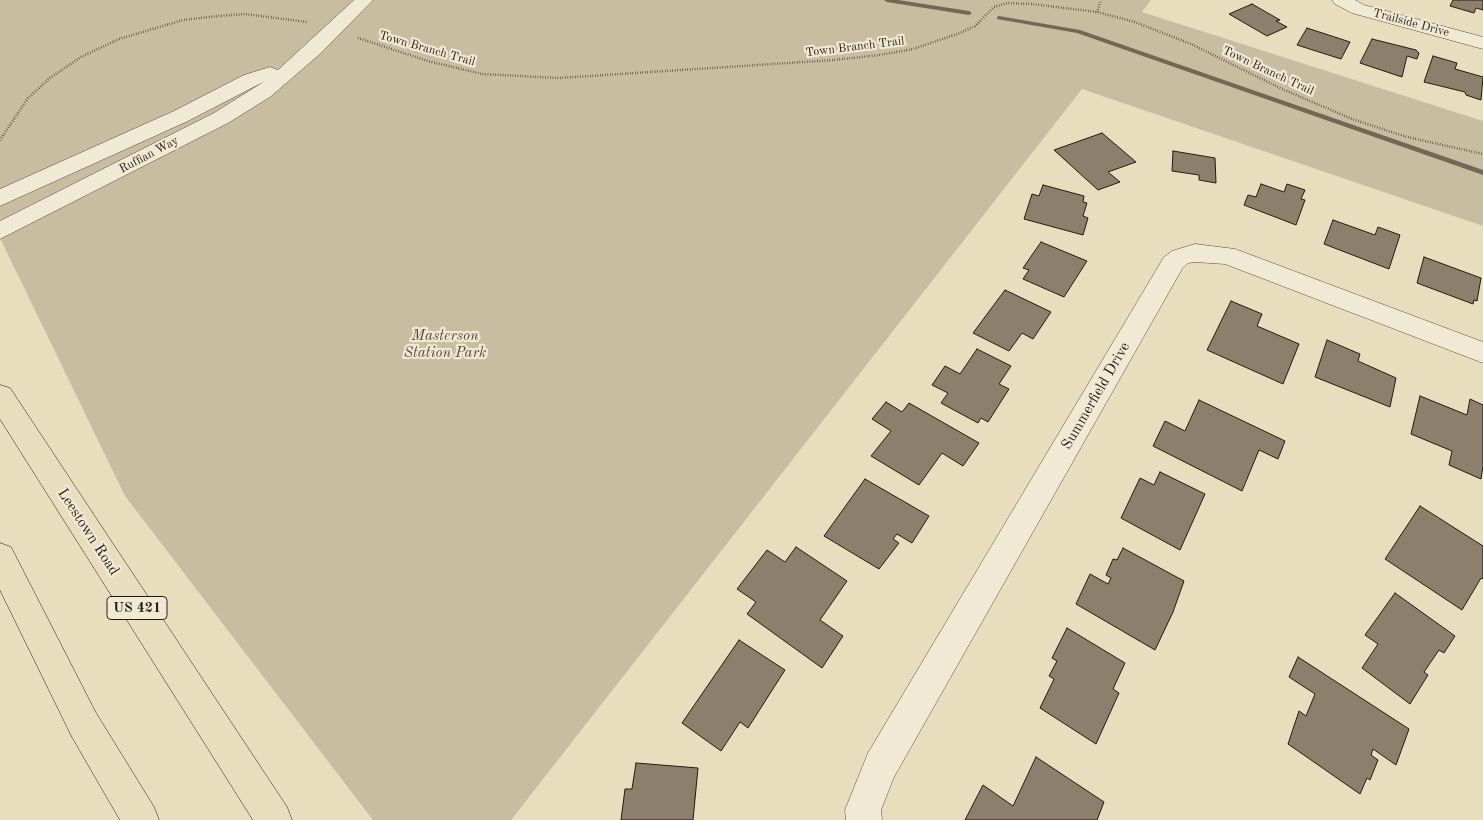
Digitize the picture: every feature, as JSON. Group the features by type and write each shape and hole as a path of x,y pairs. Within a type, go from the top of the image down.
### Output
{"main road":[{"name":"Leestown Road","path":"0,396 274,820"},
{"path":"0,558 84,725 141,820"}],"street":[{"name":"Ruffian Way","path":"0,231 221,118 263,93 290,67 314,49 364,0"},
{"name":"Trailside Drive","path":"1341,0 1358,9 1483,43"},
{"name":"Ruffian Way","path":"0,198 181,116 251,79 290,67"},
{"name":"Summerfield Drive","path":"864,820 863,810 881,766 1168,272 1180,257 1195,253 1227,255 1483,353"}],"path":[{"path":"1097,12 1101,0"},
{"name":"Town Branch Trail","path":"355,37 428,61 482,74 559,78 834,60 879,55 913,49 960,33 975,26 994,6 1007,3 1032,4 1097,12 1135,22 1191,44 1282,89 1352,120 1408,138 1483,154"},
{"path":"0,140 28,98 50,78 81,57 119,38 183,20 245,14 316,24"}],"green space":[{"name":"Masterson Station Park","path":"0,0 1151,0 1142,12 1483,121 1483,226 1082,89 511,820 373,820 125,496 0,238"}],"building":[{"path":"1453,0 1483,0 1483,10 1476,8 1474,13 1450,6"},
{"path":"1252,4 1280,20 1276,21 1287,27 1267,36 1229,14"},
{"path":"1307,28 1350,42 1341,59 1297,45"},
{"path":"1372,39 1416,50 1419,53 1417,59 1407,56 1402,77 1360,63"},
{"path":"1433,56 1457,63 1455,69 1483,77 1481,100 1466,95 1465,92 1424,82"},
{"path":"1102,133 1136,162 1108,172 1120,182 1098,190 1054,150"},
{"path":"1173,151 1215,158 1216,183 1199,180 1199,175 1172,171"},
{"path":"1261,184 1284,192 1287,184 1305,190 1301,199 1305,200 1296,225 1244,205 1248,195 1256,197"},
{"path":"1043,185 1084,196 1083,202 1087,203 1083,216 1088,218 1083,235 1024,219 1032,194 1039,196"},
{"path":"1333,220 1375,235 1378,227 1400,235 1389,269 1324,244"},
{"path":"1041,242 1087,261 1064,297 1023,279 1029,270 1023,268"},
{"path":"1424,257 1481,278 1477,301 1474,300 1473,304 1417,283"},
{"path":"1005,290 1051,312 1033,339 1022,333 1009,351 973,333"},
{"path":"1231,301 1262,314 1257,326 1299,344 1283,384 1207,350"},
{"path":"1327,340 1360,354 1358,361 1396,378 1390,407 1315,377"},
{"path":"977,349 1011,366 999,384 1009,389 988,422 981,418 978,423 941,403 948,393 932,385 945,366 960,374"},
{"path":"1420,396 1467,415 1470,399 1483,405 1483,466 1481,479 1449,465 1452,451 1411,434"},
{"path":"1199,400 1285,441 1278,459 1259,450 1242,491 1153,446 1165,421 1185,431"},
{"path":"886,402 902,412 909,403 979,443 963,466 942,453 919,485 871,456 891,431 872,419"},
{"path":"1160,472 1205,494 1180,550 1121,518 1140,478 1154,485"},
{"path":"865,479 929,516 912,543 897,534 893,539 899,543 879,569 824,536"},
{"path":"1420,506 1483,546 1483,579 1481,578 1462,610 1385,559"},
{"path":"796,547 847,581 820,620 843,636 822,668 747,614 756,602 737,589 767,550 785,562"},
{"path":"1123,548 1184,581 1173,612 1155,650 1076,604 1090,574 1108,584 1111,578 1106,575 1113,559 1117,560"},
{"path":"1395,593 1455,636 1444,653 1439,650 1424,672 1428,675 1410,704 1362,668 1378,644 1365,635"},
{"path":"1067,628 1125,663 1113,689 1119,693 1096,744 1040,708 1054,679 1049,676 1057,661 1052,658"},
{"path":"739,640 785,670 748,728 740,722 721,751 682,723"},
{"path":"1298,657 1409,729 1396,765 1373,749 1371,755 1378,760 1370,780 1367,778 1360,794 1288,744 1299,711 1306,716 1315,694 1289,677"},
{"path":"1036,757 1104,802 1097,820 965,820 983,785 1013,806"},
{"path":"636,763 698,768 693,820 621,820 625,789 632,789"}],"waterway":[{"path":"887,0 969,13"},
{"path":"999,18 1078,31 1483,173"}]}
